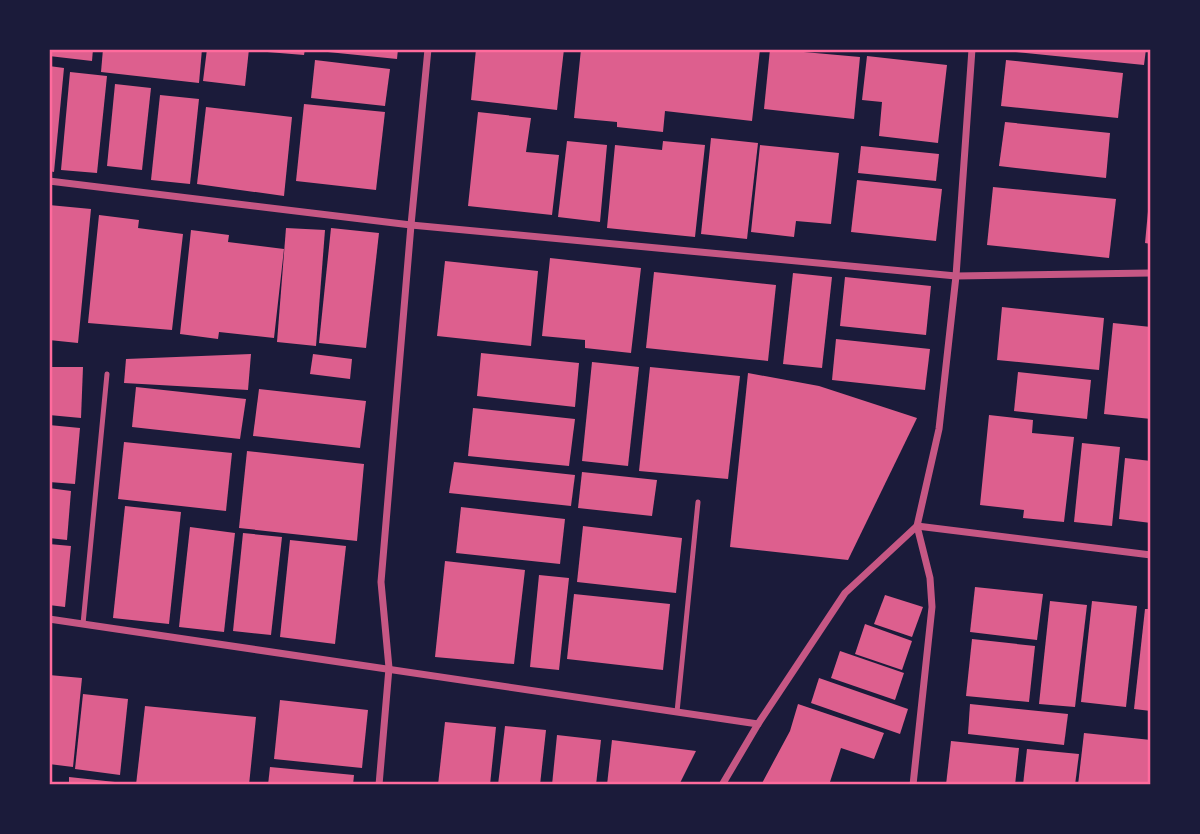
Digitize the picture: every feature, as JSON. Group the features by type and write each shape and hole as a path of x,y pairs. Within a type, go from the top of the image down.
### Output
{"street":[{"path":"379,785 389,668 381,582 428,49"},
{"path":"913,785 932,607 930,578 917,526 939,429 956,276 972,49"},
{"path":"49,181 411,225 956,276 1151,273"},
{"path":"917,526 1151,555"},
{"path":"722,785 758,724 845,593 917,526"},
{"path":"49,620 758,724"}],"lane":[{"path":"83,624 107,373"},
{"path":"677,712 698,502"}],"building":[{"path":"49,49 93,49 92,61 49,56"},
{"path":"103,49 202,49 199,83 101,72"},
{"path":"207,49 249,49 245,86 203,81"},
{"path":"255,49 305,49 304,55"},
{"path":"318,49 398,49 397,59"},
{"path":"476,49 564,49 557,110 471,100"},
{"path":"581,49 760,49 752,121 665,111 663,132 617,127 617,122 574,118"},
{"path":"770,49 860,57 854,119 764,109"},
{"path":"1016,49 1146,49 1144,65 1016,52"},
{"path":"867,56 947,65 938,143 879,136 882,102 862,100"},
{"path":"315,60 390,69 385,106 311,98"},
{"path":"1006,60 1123,73 1118,118 1001,106"},
{"path":"49,66 64,68 54,172 49,171"},
{"path":"70,72 107,76 97,173 61,170"},
{"path":"115,84 151,88 142,170 107,166"},
{"path":"160,95 199,99 190,184 151,180"},
{"path":"304,104 385,112 376,190 296,181"},
{"path":"206,107 292,117 284,196 197,184"},
{"path":"478,112 531,118 526,152 559,155 552,215 468,206"},
{"path":"1005,122 1110,133 1106,178 999,166"},
{"path":"711,138 758,143 747,239 701,234"},
{"path":"567,141 607,145 600,222 558,217"},
{"path":"663,141 705,145 695,237 607,228 615,145 662,150"},
{"path":"760,145 839,153 831,224 796,221 794,237 751,232"},
{"path":"861,146 939,154 936,181 858,173"},
{"path":"857,180 942,189 936,241 851,232"},
{"path":"993,187 1116,199 1109,258 987,245"},
{"path":"1151,201 1151,244 1145,243"},
{"path":"49,205 91,209 78,343 49,340"},
{"path":"99,215 139,220 138,228 183,234 172,330 88,323"},
{"path":"286,228 325,230 316,346 277,342"},
{"path":"331,228 379,233 366,348 319,343"},
{"path":"191,230 229,235 228,242 284,249 274,338 219,332 218,339 180,334"},
{"path":"550,258 641,268 631,353 585,348 585,340 542,336"},
{"path":"445,261 538,271 531,346 437,336"},
{"path":"654,272 776,285 768,361 646,348"},
{"path":"793,273 832,277 822,368 783,364"},
{"path":"845,277 931,286 926,335 840,326"},
{"path":"1002,307 1104,318 1099,370 997,360"},
{"path":"1113,323 1151,327 1151,419 1104,414"},
{"path":"836,339 930,349 925,390 832,380"},
{"path":"481,353 579,363 575,407 477,396"},
{"path":"251,354 248,390 124,383 126,359"},
{"path":"313,354 352,359 350,379 310,374"},
{"path":"592,362 639,367 628,466 582,461"},
{"path":"49,367 83,367 81,418 49,415"},
{"path":"650,367 740,376 728,479 639,471"},
{"path":"1018,372 1091,380 1087,419 1014,411"},
{"path":"748,373 819,386 917,418 848,560 730,547"},
{"path":"136,387 246,399 240,439 132,427"},
{"path":"259,389 366,401 360,448 253,436"},
{"path":"473,408 575,419 569,466 468,456"},
{"path":"989,415 1033,420 1032,433 1074,437 1064,522 1023,518 1024,510 980,505"},
{"path":"49,425 80,428 75,484 49,482"},
{"path":"124,442 232,453 226,511 118,499"},
{"path":"1082,443 1120,447 1112,526 1074,522"},
{"path":"247,451 364,464 357,541 239,528"},
{"path":"1125,458 1151,461 1151,523 1119,519"},
{"path":"454,462 575,475 571,506 449,493"},
{"path":"582,472 657,480 652,516 578,508"},
{"path":"49,488 71,491 67,540 49,538"},
{"path":"125,506 181,512 169,624 113,618"},
{"path":"461,507 565,519 560,564 456,553"},
{"path":"583,526 682,538 676,593 577,582"},
{"path":"190,527 235,533 224,632 179,627"},
{"path":"243,533 282,537 271,635 233,631"},
{"path":"290,540 346,546 335,644 280,637"},
{"path":"49,544 71,546 65,607 49,605"},
{"path":"445,561 525,570 514,664 435,657"},
{"path":"539,575 569,578 559,670 530,667"},
{"path":"975,587 1043,594 1037,640 970,632"},
{"path":"574,594 670,604 663,670 567,659"},
{"path":"885,595 923,607 912,637 874,624"},
{"path":"1050,601 1087,605 1075,707 1039,704"},
{"path":"1092,601 1137,606 1126,707 1081,702"},
{"path":"1145,609 1151,609 1151,711 1134,709"},
{"path":"865,624 912,641 902,670 855,654"},
{"path":"972,639 1035,646 1029,702 966,696"},
{"path":"840,651 904,673 895,700 831,678"},
{"path":"49,675 82,678 73,767 49,764"},
{"path":"819,678 908,709 900,734 811,703"},
{"path":"83,694 128,699 120,775 75,769"},
{"path":"280,700 368,710 362,768 274,759"},
{"path":"798,704 884,733 874,759 841,748 829,785 761,785 790,731"},
{"path":"970,704 1068,714 1064,745 968,734"},
{"path":"145,706 256,717 249,785 136,785"},
{"path":"445,722 496,727 490,785 438,785"},
{"path":"505,726 546,730 540,785 498,785"},
{"path":"1084,733 1151,740 1151,785 1078,785"},
{"path":"557,735 601,740 596,785 552,785"},
{"path":"612,740 696,751 679,785 607,785"},
{"path":"951,741 1019,748 1015,785 946,785"},
{"path":"1027,749 1079,754 1075,785 1023,785"},
{"path":"270,767 354,775 353,785 268,785"},
{"path":"69,777 115,782 115,785 69,785"}]}
